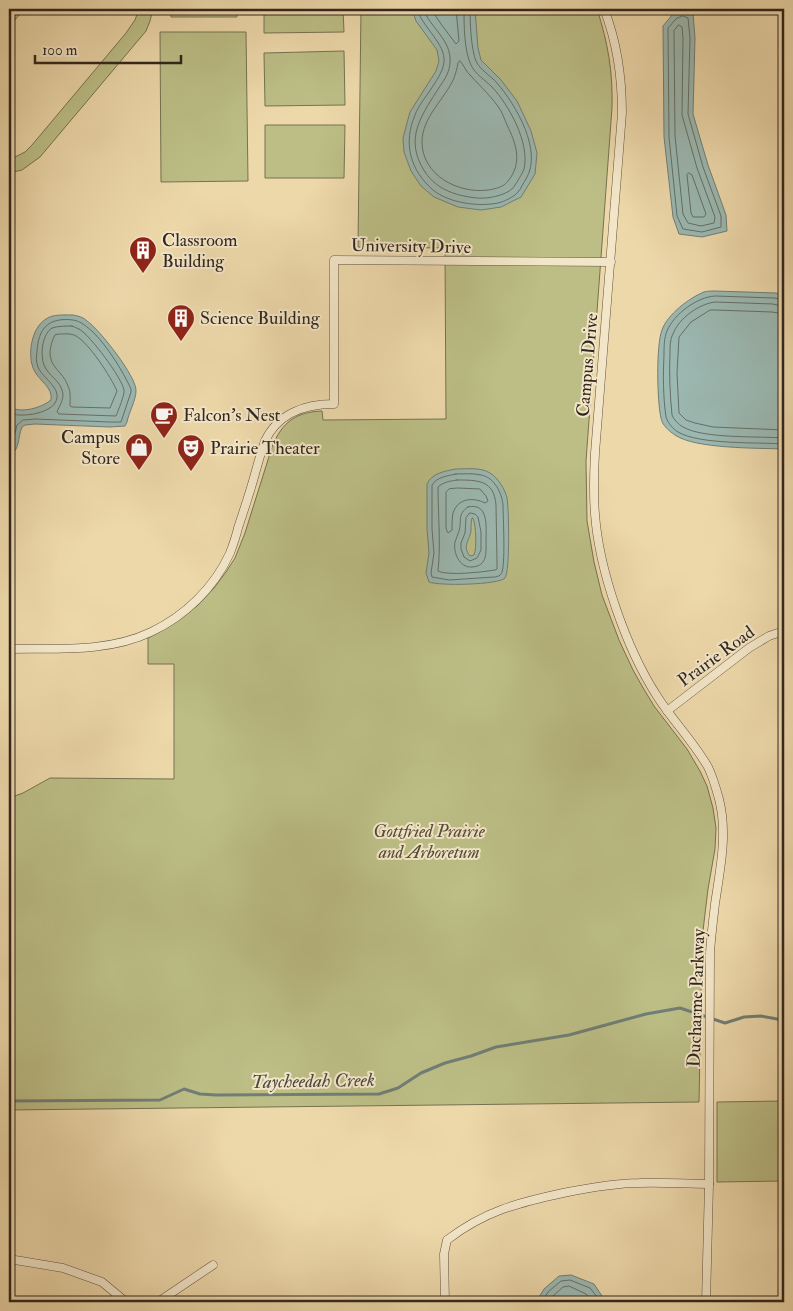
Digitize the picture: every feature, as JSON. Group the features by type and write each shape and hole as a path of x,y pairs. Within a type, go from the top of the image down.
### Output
{"street":[{"name":"Campus Drive","path":"604,9 617,51 621,79 622,113 595,453 595,515 603,562 618,613 639,663 667,711"},
{"name":"University Drive","path":"9,649 88,648 127,641 149,633 170,622 205,592 221,570 230,552 266,439 284,418 297,410 316,405 334,404 334,260 611,262"},
{"name":"Prairie Road","path":"667,711 755,644 769,636 784,631"},
{"name":"Ducharme Parkway","path":"667,711 708,767 714,780 722,812 723,848 712,922 710,954 706,1302"},
{"path":"445,1302 444,1254 447,1240 474,1221 498,1210 528,1200 616,1184 708,1184"},
{"path":"9,1259 63,1268 94,1279 102,1282 126,1302"},
{"path":"158,1302 213,1265"}],"green space":[{"path":"9,9 24,9 9,27"},
{"path":"139,9 153,9 146,31 40,157 22,170 9,173 9,160 25,152 32,145 126,33 135,20"},
{"path":"171,9 236,9 237,17 171,17"},
{"path":"264,9 343,9 344,32 264,33"},
{"name":"Gottfried Prairie and Arboretum","path":"361,9 597,9 609,58 612,82 612,108 586,461 587,521 602,595 619,640 633,670 654,706 687,749 700,771 707,786 713,808 716,828 715,849 702,939 699,1102 9,1110 9,798 23,793 50,778 174,779 174,664 148,664 148,638 197,606 226,572 235,558 245,533 272,447 285,425 297,416 322,411 323,420 446,419 445,248 358,247"},
{"path":"160,32 246,32 248,181 161,182"},
{"path":"344,51 345,105 265,106 264,53"},
{"path":"265,125 345,125 344,178 265,178"},
{"path":"784,1101 784,1181 717,1182 717,1102"}],"water":[{"path":"412,9 475,9 478,48 481,60 501,80 517,101 531,131 537,153 535,174 521,197 501,207 481,210 458,207 434,197 421,186 411,171 404,152 403,138 410,112 436,71 439,61 437,50 416,21"},
{"path":"683,11 693,13 695,38 693,114 708,165 726,215 727,231 702,237 679,234 673,217 664,137 663,26 673,14"},
{"path":"704,292 776,293 784,296 784,449 727,447 697,443 684,440 675,435 666,428 662,421 658,373 662,330 674,313 685,303"},
{"path":"73,315 84,319 100,333 124,365 135,384 135,398 127,422 125,426 110,427 25,425 20,431 18,443 13,454 9,457 9,404 11,408 26,410 51,400 50,391 36,374 32,364 31,350 34,335 41,323 49,317"},
{"path":"456,469 486,471 496,478 505,491 508,504 509,526 507,573 505,578 492,582 468,584 429,582 426,573 429,553 427,484 435,475","holes":["473,518 476,547 474,555 470,556 466,547"]},
{"path":"571,1275 594,1284 606,1302 536,1302 544,1289 559,1276"}],"waterway":[{"name":"Taycheedah Creek","path":"9,1101 160,1100 184,1089 200,1094 216,1095 379,1094 398,1088 421,1073 445,1063 496,1047 569,1035 646,1014 680,1008 725,1023 744,1017 761,1016 784,1021"}],"place":[{"name":"Classroom Building","path":"143,274"},
{"name":"Science Building","path":"181,342"},
{"name":"Falcon's Nest","path":"164,439"},
{"name":"Campus Store","path":"139,471"},
{"name":"Prairie Theater","path":"191,472"}]}
